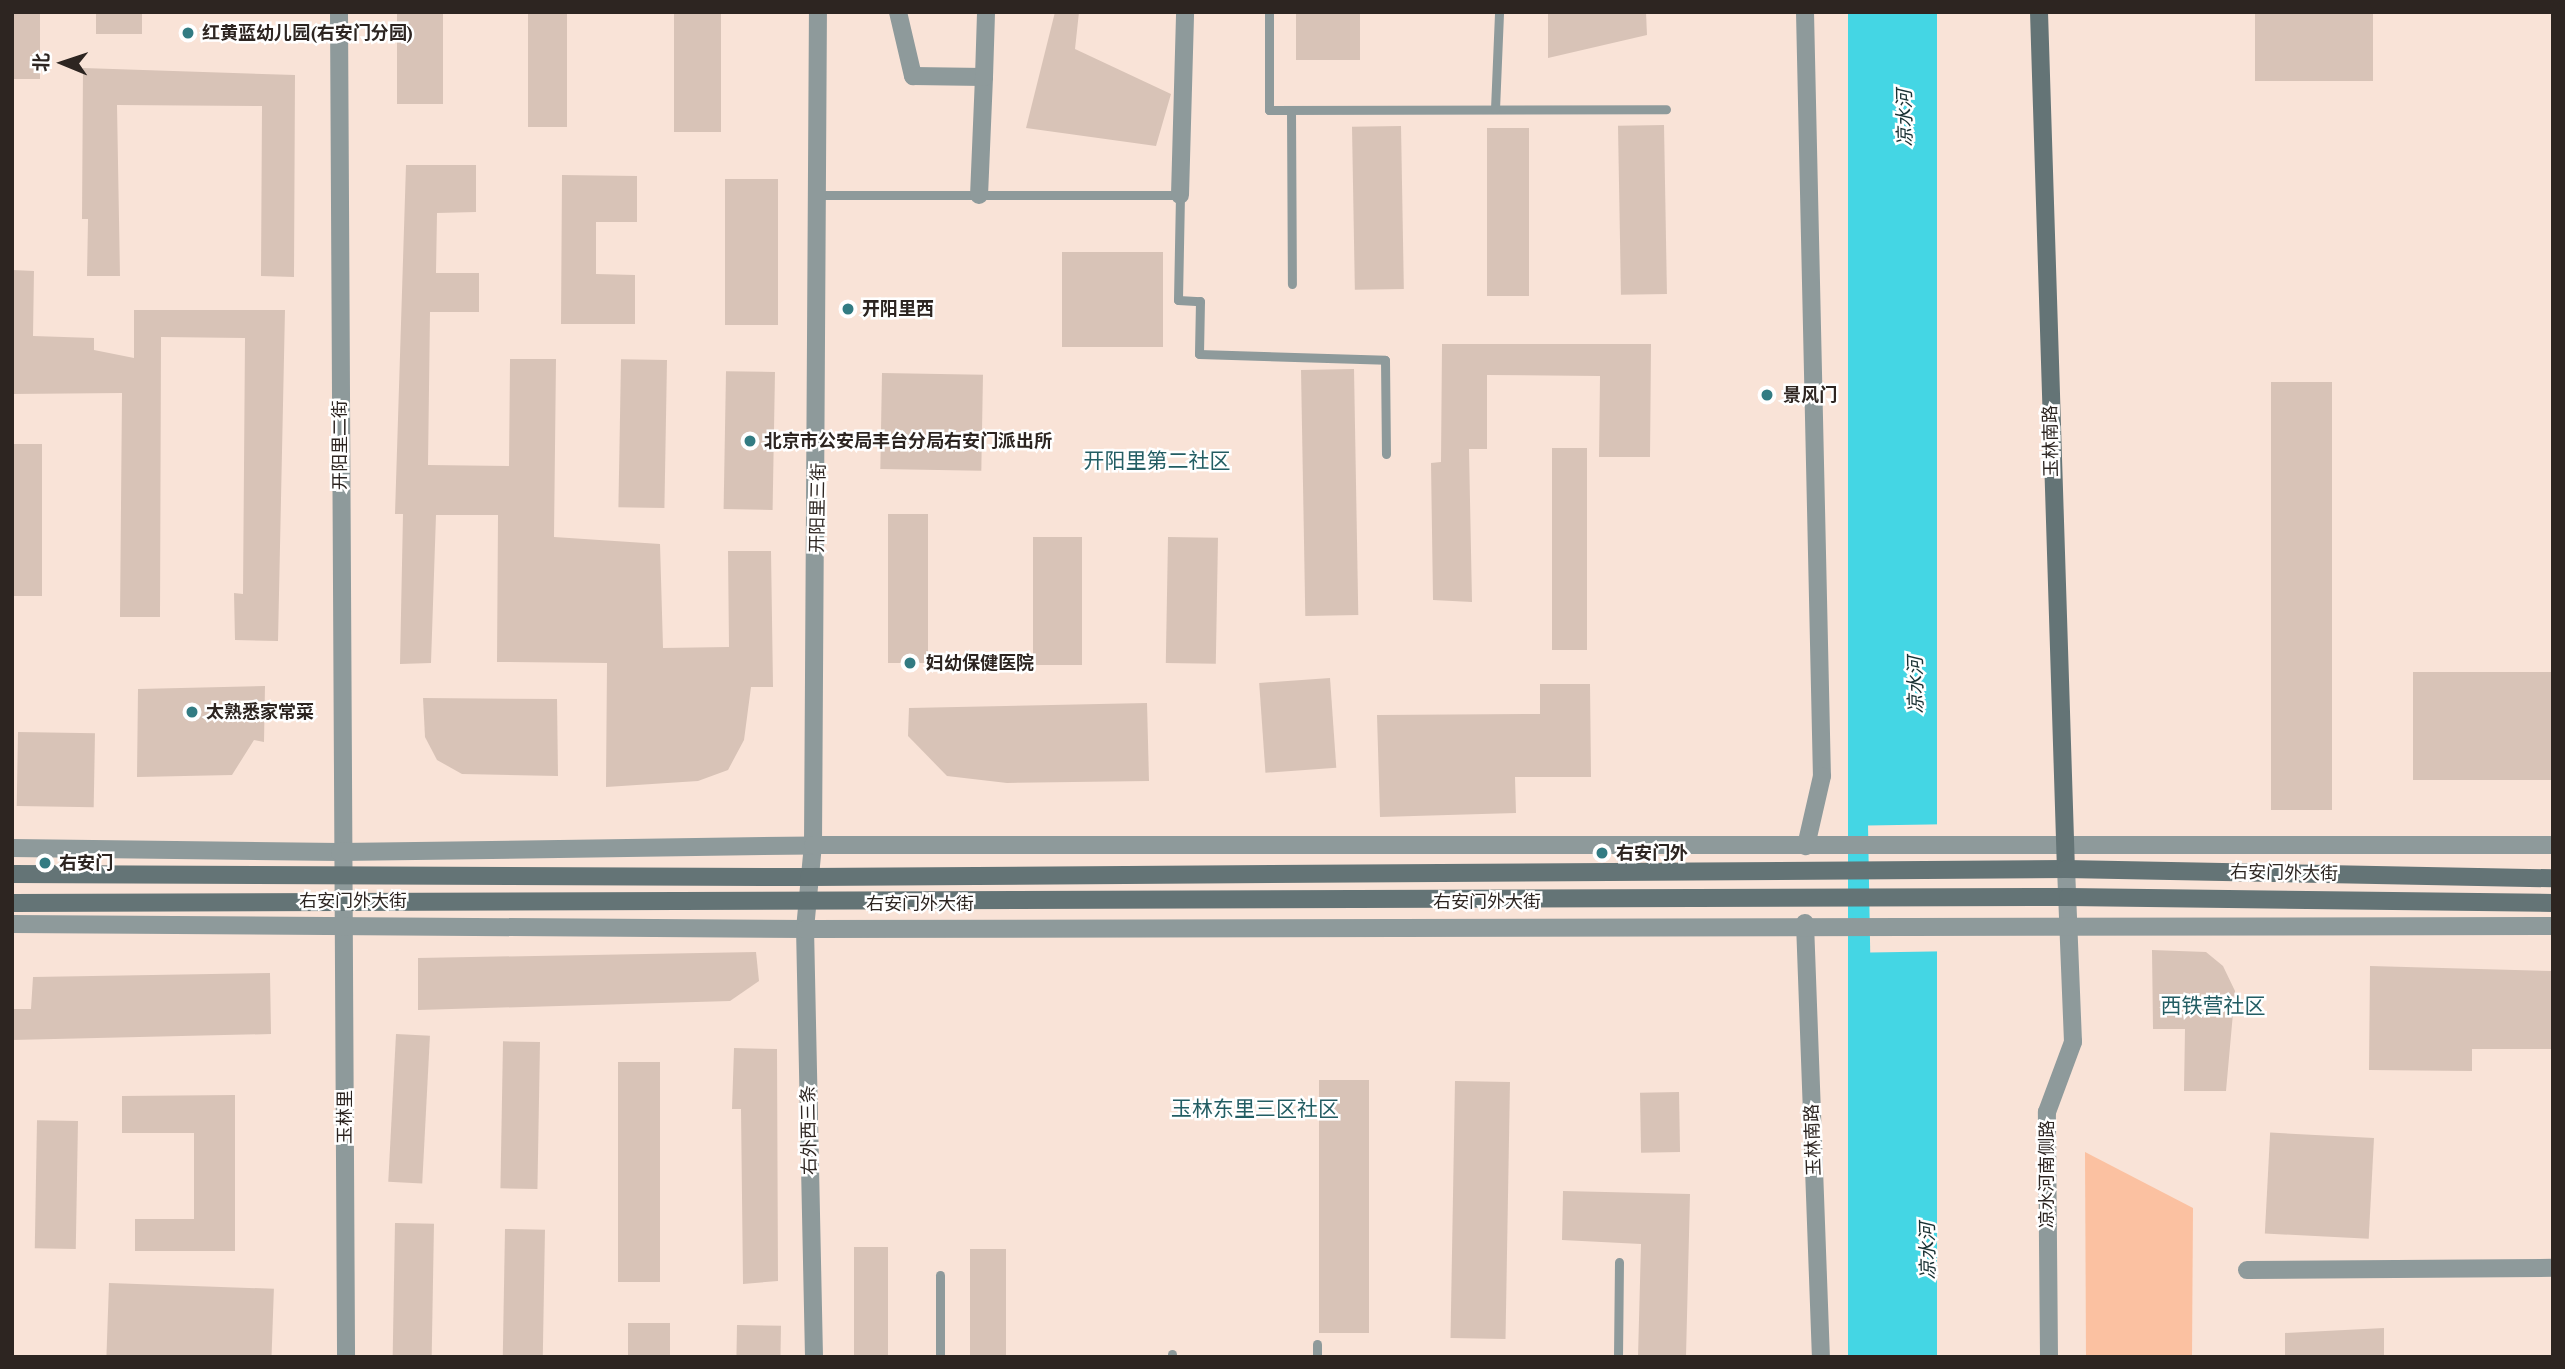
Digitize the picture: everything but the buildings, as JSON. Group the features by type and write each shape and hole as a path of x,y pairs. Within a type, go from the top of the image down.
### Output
{"main road":[{"name":"玉林南路","path":"2039,12 2061,845 2066,869"},
{"name":"右安门外大街","path":"12,874 341,878 809,877 2066,869 2553,878"},
{"name":"右安门外大街","path":"12,903 341,900 806,904 1828,902 2068,897 2553,903"}],"street":[{"name":"开阳里二街","path":"339,12 341,878"},
{"name":"开阳里三街","path":"806,904 813,845 818,12"},
{"path":"898,12 912,76 984,77"},
{"path":"979,195 986,12"},
{"path":"1180,195 1185,12"},
{"path":"1805,12 1822,776 1806,846"},
{"path":"12,848 340,852 813,845 2553,845"},
{"name":"凉水河南侧路","path":"2049,1357 2047,1112 2073,1042 2066,869"},
{"name":"玉林里","path":"341,878 346,1357"},
{"name":"右外西三条","path":"806,904 814,1357"},
{"path":"12,924 805,929 1805,923 1828,928 2017,929 2070,923 2553,926"},
{"name":"玉林南路","path":"1805,923 1821,1357"},
{"path":"2247,1270 2553,1268"}],"lane":[{"path":"1269,12 1269,110 1666,109"},
{"path":"1495,109 1499,12"},
{"path":"1291,110 1292,284"},
{"path":"818,195 1180,195 1178,300 1200,301 1199,354 1385,360 1386,454"},
{"path":"1618,1357 1619,1262"},
{"path":"940,1275 940,1357"},
{"path":"1317,1344 1317,1357"}],"shaded area":[{"path":"2085,1152 2193,1208 2192,1357 2086,1357"}],"water":[{"name":"凉水河","path":"1848,12 1937,12 1937,1357 1848,1357"}],"pier":[{"path":"1959,824 1961,951 1870,953 1868,826"}],"place":[{"name":"红黄蓝幼儿园(右安门分园)","path":"188,33"},
{"name":"开阳里西","path":"848,309"},
{"name":"景风门","path":"1767,395"},
{"name":"北京市公安局丰台分局右安门派出所","path":"750,441"},
{"name":"妇幼保健医院","path":"910,663"},
{"name":"太熟悉家常菜","path":"192,712"},
{"name":"右安门外","path":"1602,853"},
{"name":"右安门","path":"45,863"}],"district":[{"name":"开阳里第二社区","path":"1157,461"},
{"name":"西铁营社区","path":"2213,1006"},
{"name":"玉林东里三区社区","path":"1255,1109"}]}
